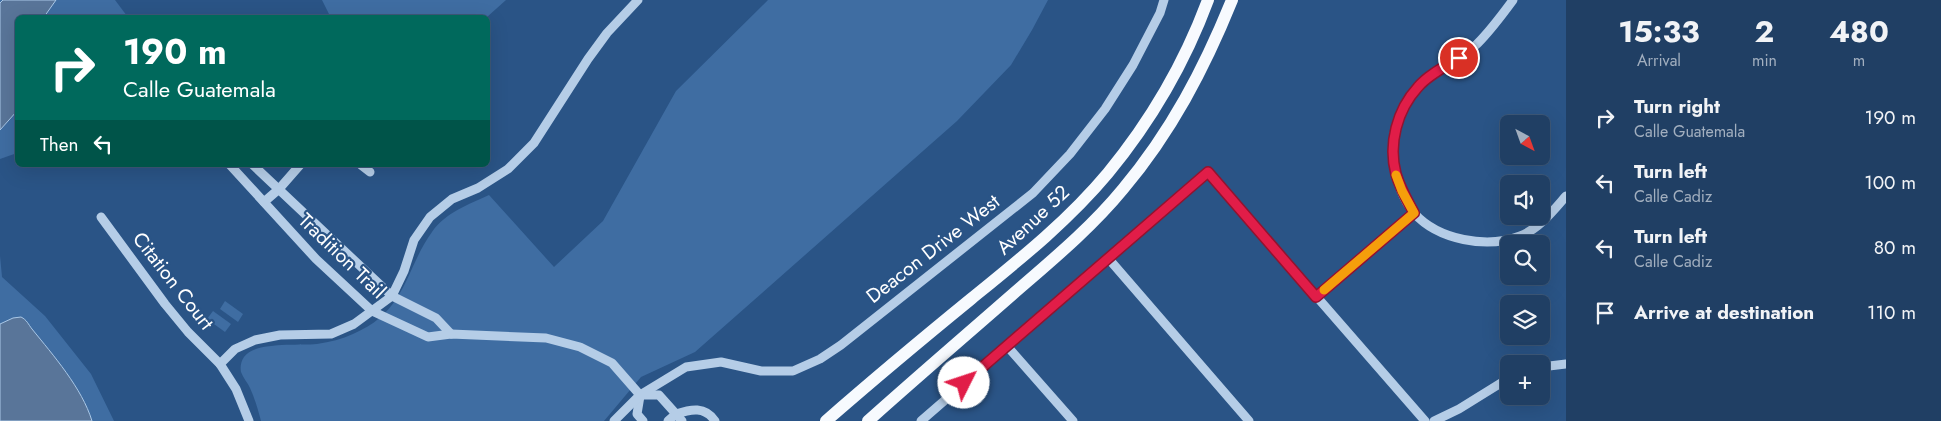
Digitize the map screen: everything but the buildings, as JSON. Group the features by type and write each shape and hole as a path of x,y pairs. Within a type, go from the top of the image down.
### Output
{"main road":[{"name":"Avenue 52","path":"826,421 1021,258 1069,215 1108,173 1143,125 1176,73 1208,0"},
{"name":"Avenue 52","path":"868,421 1078,237 1123,190 1159,143 1188,95 1210,55 1232,0"}],"street":[{"path":"220,364 235,349 255,340 280,335 331,334 354,324 392,296 404,271 414,240 430,217 452,199 478,188 508,169 534,143 588,59 607,33 638,0"},
{"name":"Deacon Drive West","path":"614,421 640,395 686,367 721,362 761,371 793,371 820,359 841,345 1033,193 1070,154 1105,109 1133,65 1160,13 1164,0"},
{"path":"1513,0 1494,25 1476,44 1418,86 1405,105 1395,129 1393,153 1395,173 1414,213 1432,227 1454,237 1476,241 1499,241 1521,236 1539,225 1566,196"},
{"name":"Tradition Trail","path":"232,167 316,258 372,311 428,337 451,334 546,338 580,347 612,363 640,395"},
{"name":"Tradition Trail","path":"255,167 392,296 436,318 451,334"},
{"path":"264,202 279,189 298,167"},
{"path":"364,167 370,172"},
{"path":"921,421 1208,172 1425,421"},
{"path":"1316,297 1414,213"},
{"name":"Citation Court","path":"102,218 171,311 188,332 220,364 236,389 249,421"},
{"path":"1108,258 1249,421"},
{"path":"1007,346 1073,421"},
{"path":"1550,366 1566,364"},
{"path":"1434,421 1459,409 1500,384"},
{"path":"643,421 637,414 640,395 660,395 679,418"},
{"path":"668,421 679,418 691,409 702,410 716,421"}],"shaded area":[{"path":"0,0 115,0 126,15 15,15 15,154 0,159"},
{"path":"3,0 56,0 45,15 15,15 15,113 0,130 0,3"},
{"path":"322,0 506,0 489,15 330,15"},
{"path":"768,0 1048,0 1011,65 957,121 695,352 641,377 604,421 261,421 252,392 241,372 241,364 244,357 258,348 267,346 317,344 336,340 371,325 394,302 432,232 450,214 489,195 554,267 603,221 676,91"},
{"path":"0,256 2,277 45,316 91,374 114,421 0,421"},
{"path":"225,301 243,314 238,322 220,309"},
{"path":"213,311 231,324 225,332 207,319"},
{"path":"21,317 25,319 66,372 81,396 92,421 0,421 0,324 13,318"}],"slow traffic":[{"path":"1324,290 1414,213 1396,175"}],"route":[{"path":"964,383 1208,172 1316,297 1414,213 1395,173 1393,153 1395,129 1405,105 1418,86 1459,58"}]}
